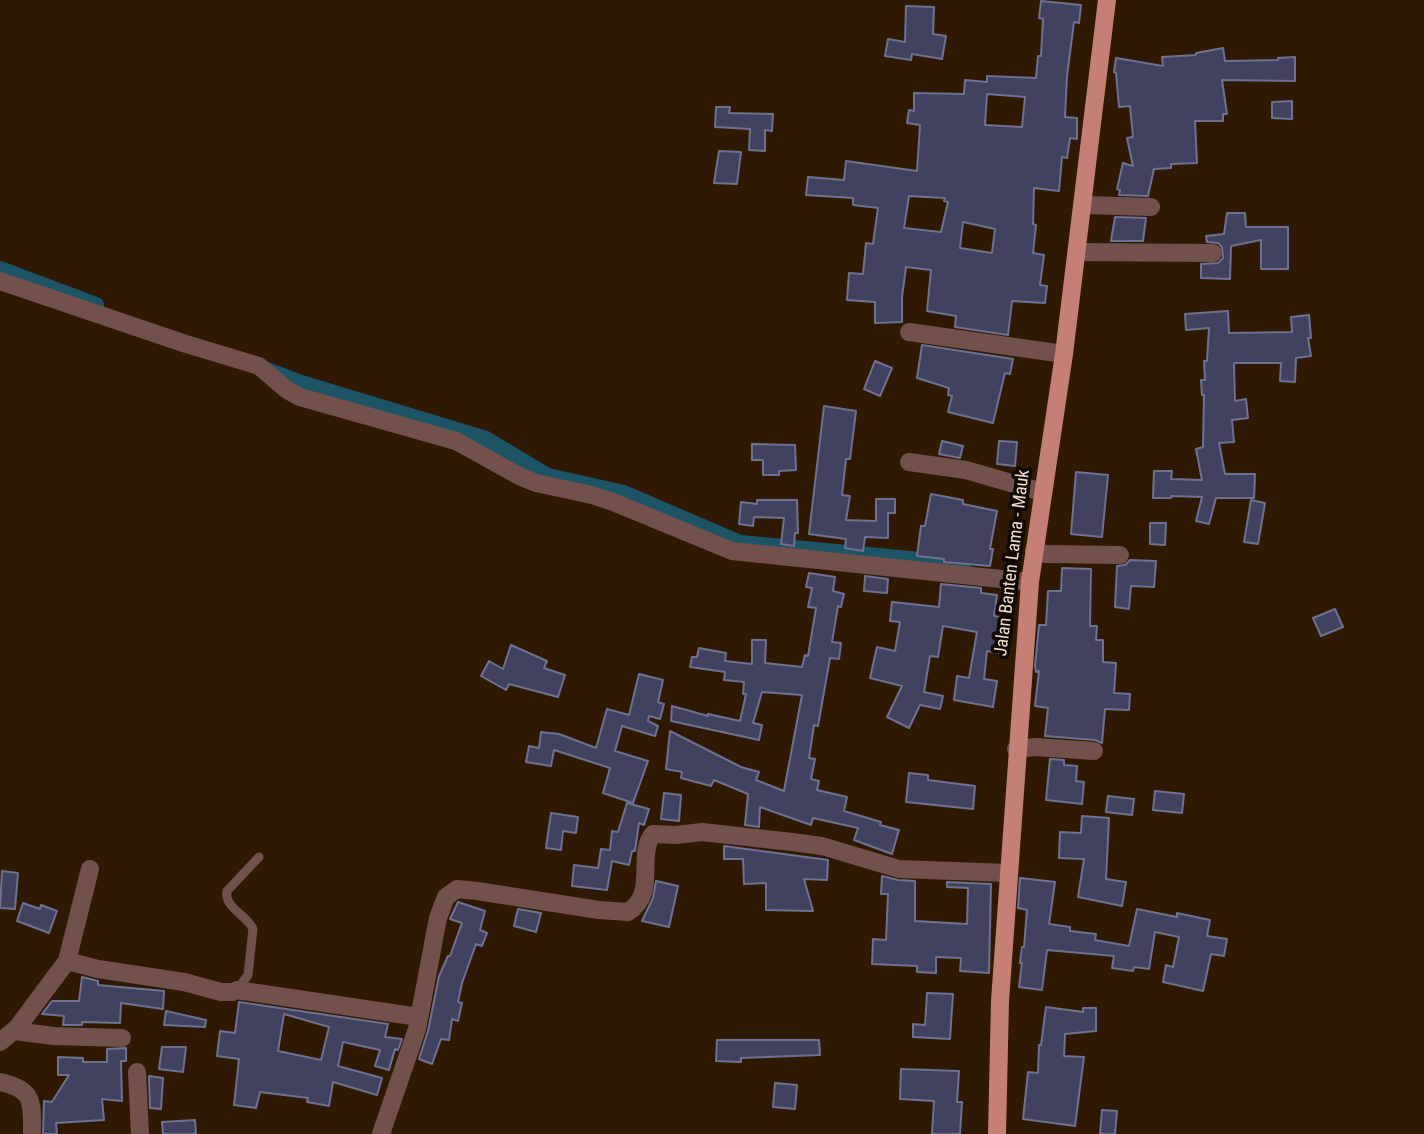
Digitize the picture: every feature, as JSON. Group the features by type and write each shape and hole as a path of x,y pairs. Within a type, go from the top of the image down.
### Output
{"main road":[{"name":"Jalan Banten Lama - Mauk","path":"998,1134 1000,1001 1030,582 1084,205 1107,0"}],"street":[{"path":"1084,205 1151,208"},
{"path":"1077,252 1213,253"},
{"path":"0,281 259,366 287,390 300,397 456,441 519,476 613,502 732,551 1030,582"},
{"path":"909,332 1064,354"},
{"path":"909,462 966,470 1042,492"},
{"path":"1034,551 1046,554 1120,555"},
{"path":"1016,749 1036,747 1094,751"},
{"path":"381,1134 408,1059 438,918 449,893 457,889 628,912 639,904 642,896 648,842 653,834 702,832 822,846 899,869 1009,873"},
{"path":"7,1037 66,961 90,869"},
{"path":"66,961 184,982 221,992 233,992 237,989 419,1017"},
{"path":"7,1037 122,1038"},
{"path":"137,1072 140,1134"},
{"path":"0,1082 22,1089 32,1102 33,1134"}],"lane":[{"path":"237,989 248,975 253,929 229,904 226,897 227,891 259,857"}],"building":[{"path":"1041,1 1081,5 1079,23 1074,22 1065,117 1077,118 1077,139 1070,138 1067,158 1062,157 1059,191 1034,188 1033,224 1036,225 1033,253 1044,255 1040,285 1047,286 1045,303 1012,301 1008,335 955,327 956,316 927,311 931,270 906,267 902,322 875,323 875,302 847,300 849,273 863,274 866,243 873,244 878,208 853,205 853,198 806,195 808,177 844,180 846,161 917,171 920,125 907,123 909,110 914,111 914,93 964,94 965,80 987,82 987,76 1036,78 1038,56 1041,56 1043,19 1039,18","holes":["987,94 1025,97 1022,127 985,125","909,196 945,198 944,201 948,202 941,232 904,228","963,222 995,229 992,253 960,248"]},
{"path":"906,6 934,7 933,34 946,36 942,59 912,54 911,60 885,56 888,39 905,42"},
{"path":"1223,48 1225,61 1295,57 1295,81 1222,80 1227,114 1223,114 1223,121 1195,121 1197,163 1171,164 1171,168 1154,169 1148,196 1119,195 1120,190 1117,189 1123,163 1133,166 1127,138 1133,137 1130,106 1119,107 1114,72 1116,58 1163,66 1162,57 1196,55"},
{"path":"1292,101 1292,119 1272,118 1272,102"},
{"path":"716,107 730,107 729,113 773,114 772,131 765,130 765,151 749,150 750,129 715,127"},
{"path":"719,151 741,152 737,184 714,183"},
{"path":"1227,213 1245,213 1246,227 1288,227 1288,269 1261,269 1261,240 1231,246 1230,279 1201,278 1201,264 1218,263 1223,258 1222,247 1218,243 1207,242 1206,236 1224,234"},
{"path":"1115,217 1146,218 1143,241 1111,241"},
{"path":"1228,311 1229,333 1292,332 1291,317 1309,315 1311,338 1308,338 1311,356 1296,358 1295,382 1280,381 1281,363 1234,363 1235,401 1246,399 1248,418 1232,420 1234,442 1219,443 1225,474 1255,474 1254,498 1216,498 1209,524 1196,521 1202,497 1153,498 1154,471 1172,471 1171,479 1202,480 1196,449 1203,447 1204,395 1201,380 1205,380 1204,361 1207,361 1209,328 1186,330 1185,314"},
{"path":"922,345 1013,359 1010,374 1005,373 993,423 948,412 952,396 948,395 949,388 917,378"},
{"path":"875,361 892,368 880,396 864,389"},
{"path":"824,406 856,411 842,495 850,496 846,520 876,521 876,499 895,499 895,513 888,513 888,538 865,537 863,551 845,548 846,539 809,534"},
{"path":"942,441 963,446 960,458 939,454"},
{"path":"999,441 1017,442 1015,466 997,464"},
{"path":"752,444 795,445 796,470 779,471 779,475 763,475 763,460 752,460"},
{"path":"1076,472 1108,475 1102,537 1071,534"},
{"path":"931,494 963,500 963,504 997,511 990,549 993,549 990,566 944,562 944,559 917,556 921,526 925,526"},
{"path":"757,500 797,500 798,533 795,533 794,546 781,544 784,518 754,517 753,526 739,524 741,502 757,504"},
{"path":"1251,500 1265,503 1258,544 1244,542"},
{"path":"1150,523 1166,523 1165,545 1150,544"},
{"path":"1130,560 1156,561 1154,587 1131,586 1129,609 1115,607 1117,566 1125,565"},
{"path":"1062,568 1091,569 1090,626 1097,626 1096,640 1103,640 1103,662 1116,663 1114,693 1130,694 1129,710 1105,709 1102,743 1095,740 1045,736 1048,708 1035,706 1039,671 1036,672 1035,666 1039,625 1046,625 1048,591 1061,591"},
{"path":"809,573 835,577 833,591 844,594 841,607 838,606 832,642 841,643 839,659 830,658 818,726 814,725 809,758 815,759 811,779 819,781 817,790 847,797 844,811 899,830 892,854 854,840 858,828 813,818 811,825 760,807 759,827 745,825 748,794 714,780 711,786 681,778 682,772 666,769 670,731 741,767 759,772 756,780 784,791 802,695 762,692 753,723 762,725 759,740 671,721 672,706 740,721 746,694 743,694 744,682 724,680 725,672 690,667 692,657 697,657 699,648 726,653 725,661 752,664 752,640 766,640 765,663 802,667 805,655 808,656 816,608 808,607 812,588 806,587"},
{"path":"865,576 888,579 887,593 864,591"},
{"path":"941,584 981,588 981,593 997,595 994,616 1000,617 996,638 1003,639 1000,653 987,651 984,679 997,681 993,707 954,700 957,676 969,678 977,632 943,626 938,657 930,656 924,692 943,696 940,709 920,705 909,728 887,717 902,686 870,678 877,647 895,651 900,622 890,621 892,602 939,607"},
{"path":"1335,609 1343,627 1321,636 1313,618"},
{"path":"511,645 547,661 544,668 565,675 558,697 509,684 506,690 481,676 489,661 503,669"},
{"path":"639,674 663,680 658,702 664,704 660,719 649,716 648,721 658,726 655,736 622,726 615,751 648,761 633,803 603,793 610,768 554,750 551,766 526,762 529,746 539,748 541,732 559,734 596,748 607,709 629,715"},
{"path":"1050,759 1064,760 1064,765 1077,766 1076,781 1084,782 1082,804 1046,800"},
{"path":"909,773 928,775 928,780 975,786 973,809 906,802"},
{"path":"1155,791 1184,794 1182,813 1153,810"},
{"path":"664,793 681,795 679,821 661,819"},
{"path":"1108,796 1134,799 1132,815 1106,812"},
{"path":"627,803 649,809 644,825 639,823 635,851 632,851 629,865 612,861 607,890 572,886 574,865 598,868 601,849 610,850 612,831 618,832"},
{"path":"551,813 578,817 576,833 563,831 561,850 546,848"},
{"path":"1082,816 1109,818 1106,879 1126,882 1122,906 1078,897 1084,859 1059,858 1060,832 1081,833"},
{"path":"724,846 828,860 827,880 804,879 813,911 766,910 766,883 744,884 743,859 724,859"},
{"path":"2,871 18,873 15,909 0,908"},
{"path":"882,876 915,881 915,921 967,924 968,888 947,887 947,882 991,884 989,973 960,971 961,958 936,957 936,973 917,972 917,966 872,964 873,939 886,940 888,894 881,894"},
{"path":"1020,878 1055,882 1049,924 1070,927 1070,931 1096,934 1095,940 1129,946 1137,909 1177,917 1177,913 1210,920 1207,936 1227,939 1224,956 1211,954 1203,991 1163,982 1166,965 1173,967 1179,937 1155,932 1149,969 1134,967 1133,971 1112,968 1114,956 1047,950 1042,990 1019,987 1027,910 1018,908"},
{"path":"656,881 678,886 669,927 642,921 653,898"},
{"path":"458,902 485,911 480,930 487,933 482,946 476,944 462,983 458,1021 452,1019 449,1040 441,1039 432,1064 419,1059 428,1031 439,976 450,956 462,923 450,919"},
{"path":"23,903 40,909 41,905 57,911 49,933 17,921"},
{"path":"518,909 541,913 536,932 514,926"},
{"path":"82,977 98,981 98,985 164,991 163,1009 121,1003 120,1023 82,1022 82,1025 63,1025 64,1016 42,1014 52,1001 79,1001"},
{"path":"927,993 953,994 950,1039 913,1037 913,1024 925,1025"},
{"path":"239,1002 388,1024 385,1037 402,1039 398,1050 395,1049 389,1070 375,1066 380,1050 343,1042 338,1066 382,1078 377,1095 333,1082 329,1106 307,1102 308,1098 260,1092 256,1108 234,1105 239,1059 217,1056 220,1031 235,1033","holes":["284,1014 329,1027 321,1060 278,1051"]},
{"path":"1046,1007 1083,1012 1083,1008 1096,1008 1096,1031 1065,1034 1064,1056 1084,1057 1075,1126 1023,1119 1028,1072 1038,1073 1039,1045"},
{"path":"166,1011 206,1020 205,1027 164,1025"},
{"path":"717,1040 819,1040 820,1055 741,1058 741,1062 716,1061"},
{"path":"162,1047 186,1047 183,1072 159,1069"},
{"path":"126,1048 126,1061 121,1061 122,1101 102,1099 104,1120 56,1123 57,1134 43,1134 44,1101 52,1102 69,1075 58,1075 58,1057 83,1058 83,1062 107,1062 107,1049"},
{"path":"901,1069 959,1071 957,1102 962,1102 960,1134 932,1134 934,1101 900,1099"},
{"path":"149,1076 163,1078 161,1109 150,1108"},
{"path":"775,1083 797,1085 795,1109 773,1107"},
{"path":"1102,1110 1117,1111 1115,1134 1100,1134"},
{"path":"195,1120 196,1134 163,1134 162,1122"}],"waterway":[{"path":"0,269 96,305"},
{"path":"267,370 301,383 486,439 548,476 624,493 740,543 921,560 963,567"}]}
